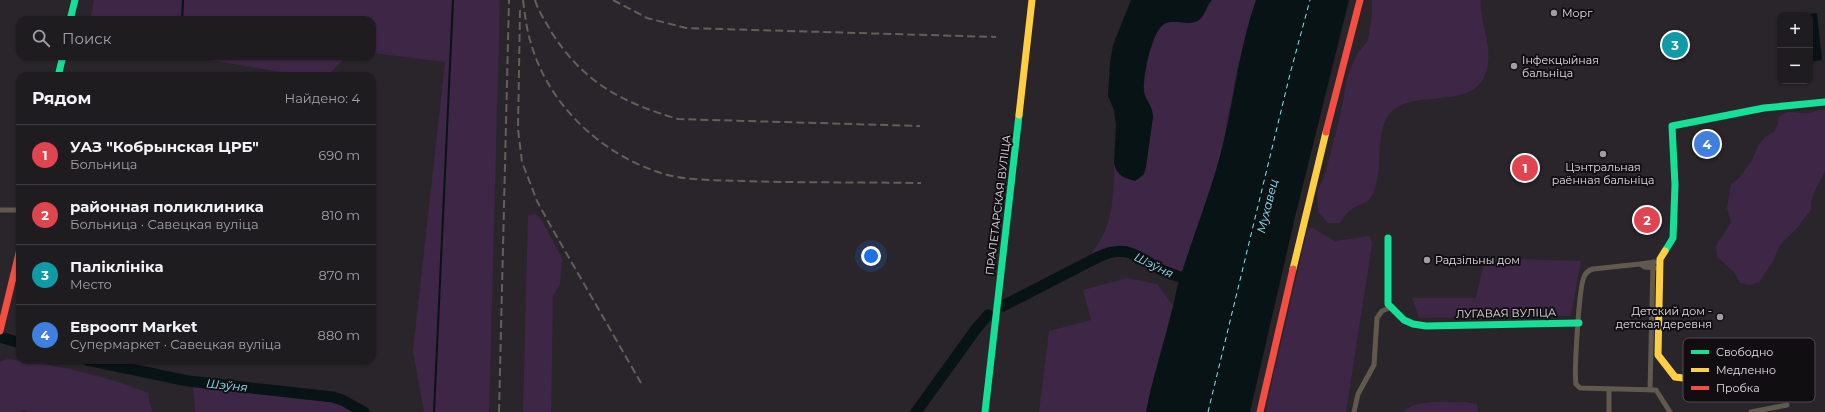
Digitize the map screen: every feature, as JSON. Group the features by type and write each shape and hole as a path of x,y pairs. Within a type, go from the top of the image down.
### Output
{"street":[{"path":"71,16 75,0"},
{"name":"ПРАЛЕТАРСКАЯ ВУЛІЦА","path":"985,412 1032,0"},
{"path":"1260,412 1305,217 1360,0"},
{"path":"59,72 62,60"},
{"path":"1683,378 1675,377 1659,358 1660,259 1673,238 1675,185 1672,126 1764,108 1825,102"},
{"path":"0,210 16,210"},
{"path":"1354,412 1358,394 1374,365 1377,318 1382,311 1391,307 1387,299 1388,238"},
{"path":"1661,266 1652,262 1588,270 1584,277 1581,292 1576,384 1580,388 1656,390 1670,412"},
{"path":"1650,390 1652,262"},
{"path":"1640,264 1645,267 1652,268 1661,266"},
{"path":"0,330 16,265"},
{"name":"ЛУГАВАЯ ВУЛІЦА","path":"1391,307 1405,320 1416,325 1579,323"},
{"path":"1609,389 1609,412"},
{"path":"1751,412 1787,406"}],"shaded area":[{"path":"94,0 500,0 489,412 424,412 413,351 445,62 376,53 376,16 91,16"},
{"path":"1212,0 1256,0 1238,65 1217,168 1180,277 1167,273 1129,252 1119,250 1108,252 1083,264 1093,252 1106,229 1112,205 1114,163 1116,171 1139,179 1144,174 1153,113 1145,95 1144,85 1149,55 1156,35 1160,28 1167,23 1192,23 1205,12"},
{"path":"1372,0 1481,0 1482,15 1488,46 1488,63 1483,79 1474,89 1462,94 1448,97 1417,101 1403,105 1391,112 1386,119 1383,128 1377,182 1372,195 1368,201 1348,212 1340,223 1328,223 1318,212 1317,192 1325,174 1341,112 1347,77 1357,54 1368,40 1372,15"},
{"path":"209,60 343,60 331,72 282,72"},
{"path":"1825,109 1825,172 1811,201 1811,210 1797,228 1780,245 1772,263 1759,282 1750,285 1740,283 1735,273 1717,257 1716,246 1731,222 1727,208 1731,184 1738,179 1751,162 1758,146 1765,137 1774,132 1778,123 1778,118 1781,115 1787,112 1808,113"},
{"path":"536,214 541,219 562,258 560,284 553,296 551,412 523,412 528,215"},
{"path":"1311,227 1335,241 1370,236 1372,244 1346,412 1265,412 1307,231"},
{"path":"1485,258 1581,261 1571,316 1419,318 1412,298 1476,298"},
{"path":"1127,278 1157,284 1173,306 1146,412 1039,412 1049,331 1091,320 1083,290"},
{"path":"7,359 16,360 16,364 43,364 79,371 114,381 148,393 152,412 29,412 24,410 19,412 0,412 0,362"},
{"path":"193,387 330,401 345,405 357,412 195,412"},
{"path":"1466,402 1477,404 1478,412 1404,412 1409,408 1424,403"}],"water":[{"path":"1131,0 1212,0 1199,20 1191,23 1166,23 1156,34 1152,43 1146,65 1144,92 1152,110 1153,117 1146,167 1144,174 1135,181 1127,179 1121,175 1115,167 1116,125 1114,110 1108,96 1110,63 1113,45"},
{"name":"Мухавец","path":"1256,0 1349,0 1296,213 1250,412 1146,412 1177,288 1219,159 1246,34"},
{"path":"1813,13 1817,13 1822,60 1813,62 1813,48"}],"waterway":[{"path":"182,16 183,0"},
{"path":"434,412 453,0"},
{"name":"Шэўня","path":"1003,306 1098,257 1117,251 1132,253 1166,272 1195,282"},
{"name":"Шэўня","path":"916,412 976,329 988,315"},
{"name":"Шэўня","path":"0,337 16,342"},
{"name":"Шэўня","path":"106,364 188,381 333,397 342,400 364,412"}],"ferry route":[{"path":"1208,412 1290,74 1310,0"}],"railway":[{"path":"499,412 509,0"},
{"path":"523,0 527,30 532,47 552,90 566,109 583,127 601,142 642,166 664,174 704,180 921,183"},
{"path":"535,0 552,33 564,50 591,78 622,98 658,113 678,119 920,126"},
{"path":"613,0 647,18 686,28 996,37"},
{"path":"520,10 518,129 522,162 537,201 641,383"}],"traffic: fast":[{"path":"71,16 75,0"},
{"path":"59,72 62,60"},
{"path":"1665,251 1673,238 1675,185 1672,126 1764,108 1825,102"},
{"path":"985,412 1019,115"},
{"path":"1388,238 1388,304 1404,320 1413,324 1426,326 1579,323"}],"traffic: slow":[{"path":"1019,115 1032,0"},
{"path":"1293,269 1326,132"},
{"path":"1665,251 1660,259 1658,355 1675,377 1683,378"}],"traffic: jam":[{"path":"1326,132 1360,0"},
{"path":"0,331 16,265"},
{"path":"1260,412 1293,269"}],"place":[{"name":"Морг","path":"1554,13"},
{"name":"Паліклініка","path":"1675,45"},
{"name":"Інфекцыйная бальніца","path":"1514,66"},
{"name":"Евроопт Market","path":"1707,144"},
{"name":"Цэнтральная раённая бальніца","path":"1603,154"},
{"name":"УАЗ \"Кобрынская ЦРБ\"","path":"1525,168"},
{"name":"районная поликлиника","path":"1647,220"},
{"name":"Радзільны дом","path":"1427,260"},
{"name":"Детский дом - детская деревня","path":"1720,317"}]}
